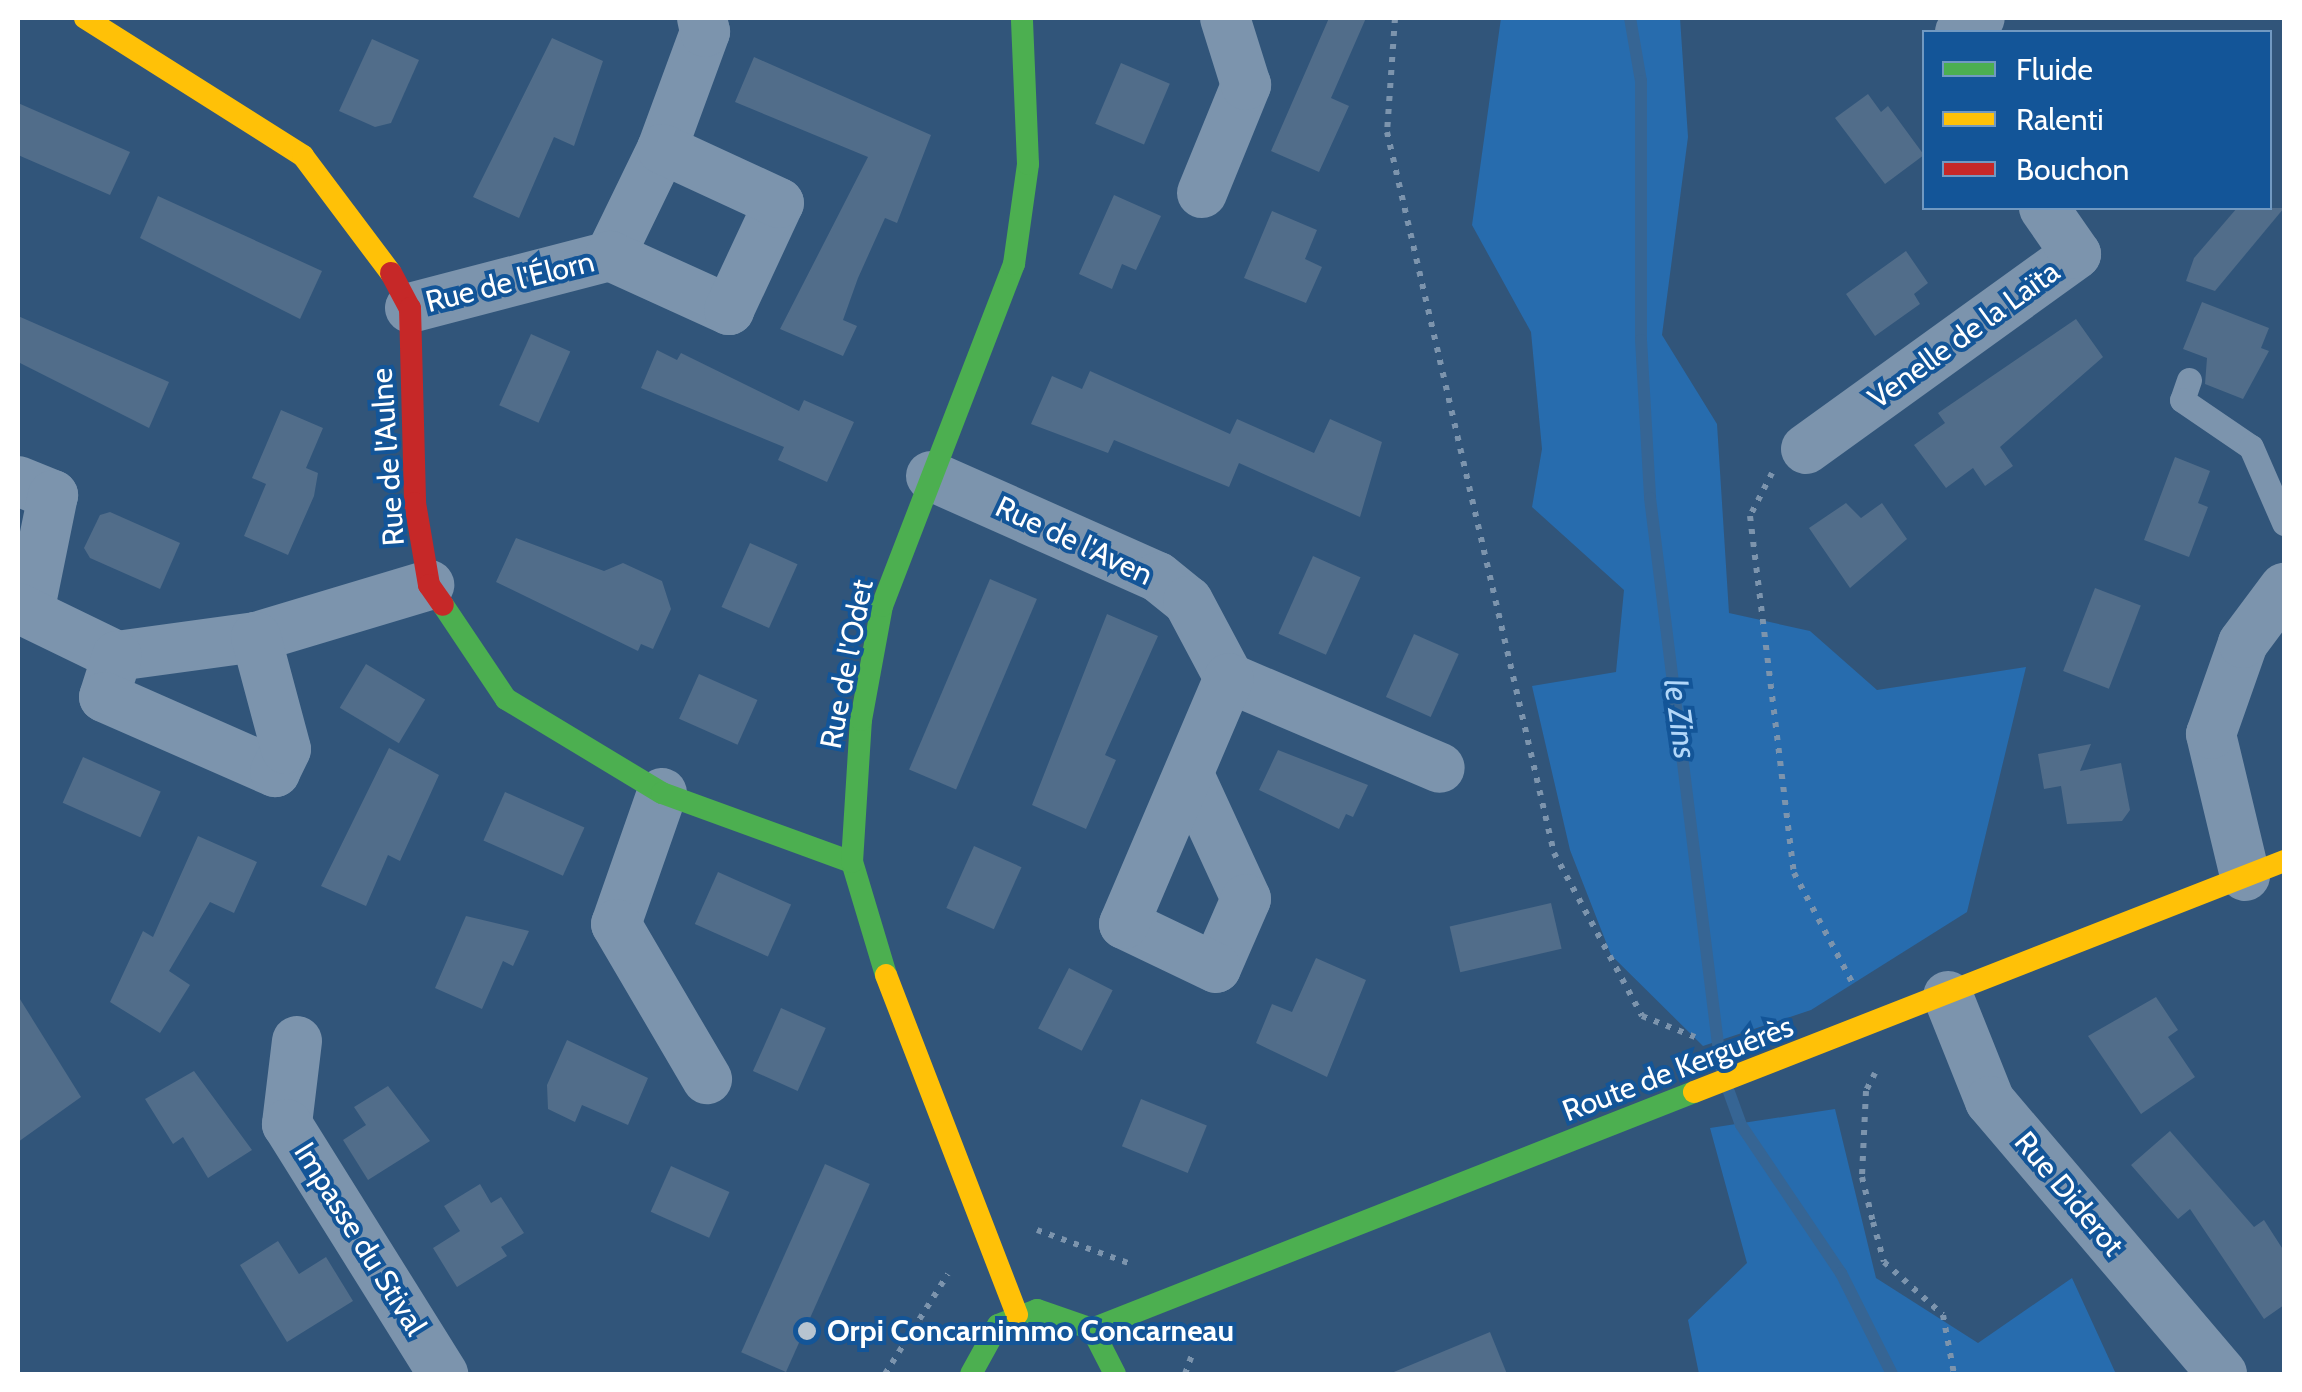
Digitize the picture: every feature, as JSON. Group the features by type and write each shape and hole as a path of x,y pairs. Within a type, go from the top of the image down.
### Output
{"street":[{"name":"Rue de l'Aulne","path":"86,18 303,156 342,194 410,308 415,503 429,585 506,699 662,793 852,862"},
{"name":"Rue de l'Élorn","path":"610,256 662,149 705,32 702,18"},
{"name":"Rue de l'Odet","path":"1017,1314 898,1016 852,862 861,720 882,606 1014,264 1028,164 1022,18"},
{"path":"1202,193 1246,84 1225,18"},
{"name":"Rue de l'Élorn","path":"410,308 610,256 729,310 778,203 662,149"},
{"name":"Venelle de la Laïta","path":"1806,449 2076,254 2045,210"},
{"name":"Rue de l'Aven","path":"932,476 1158,578 1188,600 1229,678"},
{"path":"18,481 53,496 23,610 117,656 256,637 429,585"},
{"path":"2264,869 2211,734 2243,643 2284,588"},
{"path":"117,656 104,697 275,772 286,749 256,637"},
{"path":"1190,777 1229,678 1440,768"},
{"path":"662,793 616,924 707,1079"},
{"name":"Route de Kerguérès","path":"1092,1328 1948,996 2264,869"},
{"name":"Rue Diderot","path":"1948,996 1990,1101 2222,1374"},
{"name":"Impasse du Stival","path":"297,1041 287,1124 444,1374"},
{"path":"971,1374 984,1340 1017,1314 1056,1311 1092,1328 1115,1374"}],"lane":[{"path":"2189,380 2182,400 2251,447 2284,522"}],"path":[{"path":"1395,18 1387,132 1554,853 1642,1016 1691,1038 1708,1032"},
{"path":"1806,449 1765,478 1750,516 1794,874 1854,986 1844,989"},
{"path":"1883,1058 1866,1090 1862,1176 1884,1262 1943,1315 1954,1374"},
{"path":"1021,1224 1142,1268"},
{"path":"885,1374 960,1255"},
{"path":"1185,1374 1192,1356"}],"shaded area":[{"path":"1501,18 1680,18 1688,137 1662,335 1717,424 1729,613 1810,631 1877,690 2026,667 1967,912 1811,1010 1703,1046 1611,955 1570,850 1532,686 1616,672 1624,590 1532,507 1542,449 1531,332 1472,225"},
{"path":"1835,1109 1876,1278 1978,1343 2072,1278 2116,1374 1699,1374 1688,1320 1747,1263 1710,1128"}],"building":[{"path":"1329,18 1366,18 1331,98 1349,106 1319,172 1271,151"},
{"path":"552,38 603,61 574,146 554,137 519,218 473,197"},
{"path":"372,39 419,60 391,123 375,127 339,111"},
{"path":"754,57 931,135 897,223 885,218 858,278 843,320 857,326 843,356 780,329 868,157 735,102"},
{"path":"1121,63 1170,84 1144,144 1095,124"},
{"path":"1868,94 1881,112 1888,106 1922,156 1885,184 1835,118"},
{"path":"18,103 130,152 110,195 18,155"},
{"path":"1114,195 1161,216 1136,270 1122,264 1112,289 1079,274"},
{"path":"158,196 322,271 300,319 140,238"},
{"path":"2284,208 2215,291 2186,281 2194,258 2235,210"},
{"path":"1272,211 1317,230 1305,259 1322,267 1306,303 1244,278"},
{"path":"1906,251 1928,283 1914,294 1920,304 1875,336 1846,294"},
{"path":"2202,302 2269,328 2261,348 2269,351 2243,399 2205,384 2207,358 2183,349"},
{"path":"18,316 169,382 149,428 18,362"},
{"path":"2076,319 2103,357 2000,447 2013,466 1985,486 1973,468 1946,488 1914,445 1945,423 1938,413"},
{"path":"531,334 570,351 539,423 499,405"},
{"path":"657,350 677,360 681,353 799,411 804,400 854,422 827,482 778,460 784,447 641,388"},
{"path":"1090,371 1230,434 1237,419 1314,453 1330,419 1382,442 1360,517 1239,463 1229,487 1114,440 1108,453 1031,424 1052,376 1082,389"},
{"path":"281,410 323,428 306,468 318,473 314,496 288,555 244,536 266,484 252,478"},
{"path":"2175,457 2210,471 2198,503 2208,507 2189,557 2144,540"},
{"path":"1846,503 1861,518 1882,503 1907,539 1850,588 1809,528"},
{"path":"110,512 180,543 160,589 90,558 84,548 100,515"},
{"path":"516,538 604,571 623,563 662,581 671,609 653,649 641,644 638,651 496,582"},
{"path":"750,543 798,564 769,628 722,607"},
{"path":"1313,556 1361,577 1326,655 1278,634"},
{"path":"990,579 1037,599 956,789 909,770"},
{"path":"2095,588 2141,606 2109,689 2063,671"},
{"path":"1107,614 1158,636 1105,755 1116,760 1086,829 1032,805"},
{"path":"1414,634 1459,654 1431,717 1386,697"},
{"path":"366,664 425,700 399,743 340,708"},
{"path":"699,674 757,700 738,745 679,719"},
{"path":"2091,744 2080,771 2121,763 2130,810 2122,821 2067,824 2061,786 2044,789 2038,754"},
{"path":"389,748 439,775 400,861 388,855 366,906 321,886"},
{"path":"1278,750 1368,785 1353,817 1346,814 1339,829 1259,790"},
{"path":"83,757 161,792 140,837 63,803"},
{"path":"505,792 584,827 563,876 483,840"},
{"path":"198,836 257,862 234,913 210,902 169,971 190,985 160,1033 110,1002 143,931 153,937"},
{"path":"974,846 1022,867 994,929 946,908"},
{"path":"718,872 791,905 768,957 695,924"},
{"path":"1551,903 1562,949 1460,972 1450,926"},
{"path":"466,916 529,931 513,966 503,961 482,1009 435,988"},
{"path":"1316,958 1366,980 1327,1077 1256,1043 1272,1004 1292,1012"},
{"path":"1069,968 1113,990 1082,1051 1038,1029"},
{"path":"18,996 81,1097 18,1142"},
{"path":"2156,997 2178,1030 2168,1037 2195,1077 2141,1114 2088,1036"},
{"path":"781,1008 826,1028 798,1091 753,1071"},
{"path":"567,1040 648,1078 628,1125 582,1105 575,1122 548,1109 547,1085"},
{"path":"194,1071 252,1150 208,1178 183,1137 173,1144 145,1099"},
{"path":"388,1086 430,1141 368,1180 343,1140 366,1125 354,1107"},
{"path":"1141,1099 1207,1126 1188,1173 1122,1146"},
{"path":"2170,1131 2254,1227 2264,1220 2284,1251 2284,1305 2264,1319 2190,1209 2178,1219 2131,1165"},
{"path":"825,1164 870,1184 786,1372 741,1352"},
{"path":"671,1166 729,1192 709,1238 651,1212"},
{"path":"480,1184 491,1203 501,1197 524,1233 501,1247 507,1256 457,1287 433,1248 460,1231 444,1206"},
{"path":"278,1241 299,1274 326,1257 353,1301 287,1342 240,1265"},
{"path":"1490,1332 1507,1374 1389,1374"}],"waterway":[{"name":"le Zins","path":"1630,18 1641,81 1641,340 1650,498 1721,1068"},
{"name":"le Zins","path":"1729,1092 1741,1125 1841,1273 1892,1374"}],"traffic: fast":[{"path":"886,975 852,862 861,720 882,606 1014,264 1028,164 1022,18"},
{"path":"443,605 506,699 662,793 852,862"},
{"path":"1092,1329 1694,1092"},
{"path":"971,1374 998,1325 1037,1310 1092,1329 1115,1374"}],"traffic: slow":[{"path":"85,18 303,156 391,273"},
{"path":"1694,1092 2284,861"},
{"path":"886,975 1017,1315"}],"traffic: jam":[{"path":"391,273 410,308 415,503 429,585 443,605"}],"place":[{"name":"Orpi Concarnimmo Concarneau","path":"807,1331"}]}
